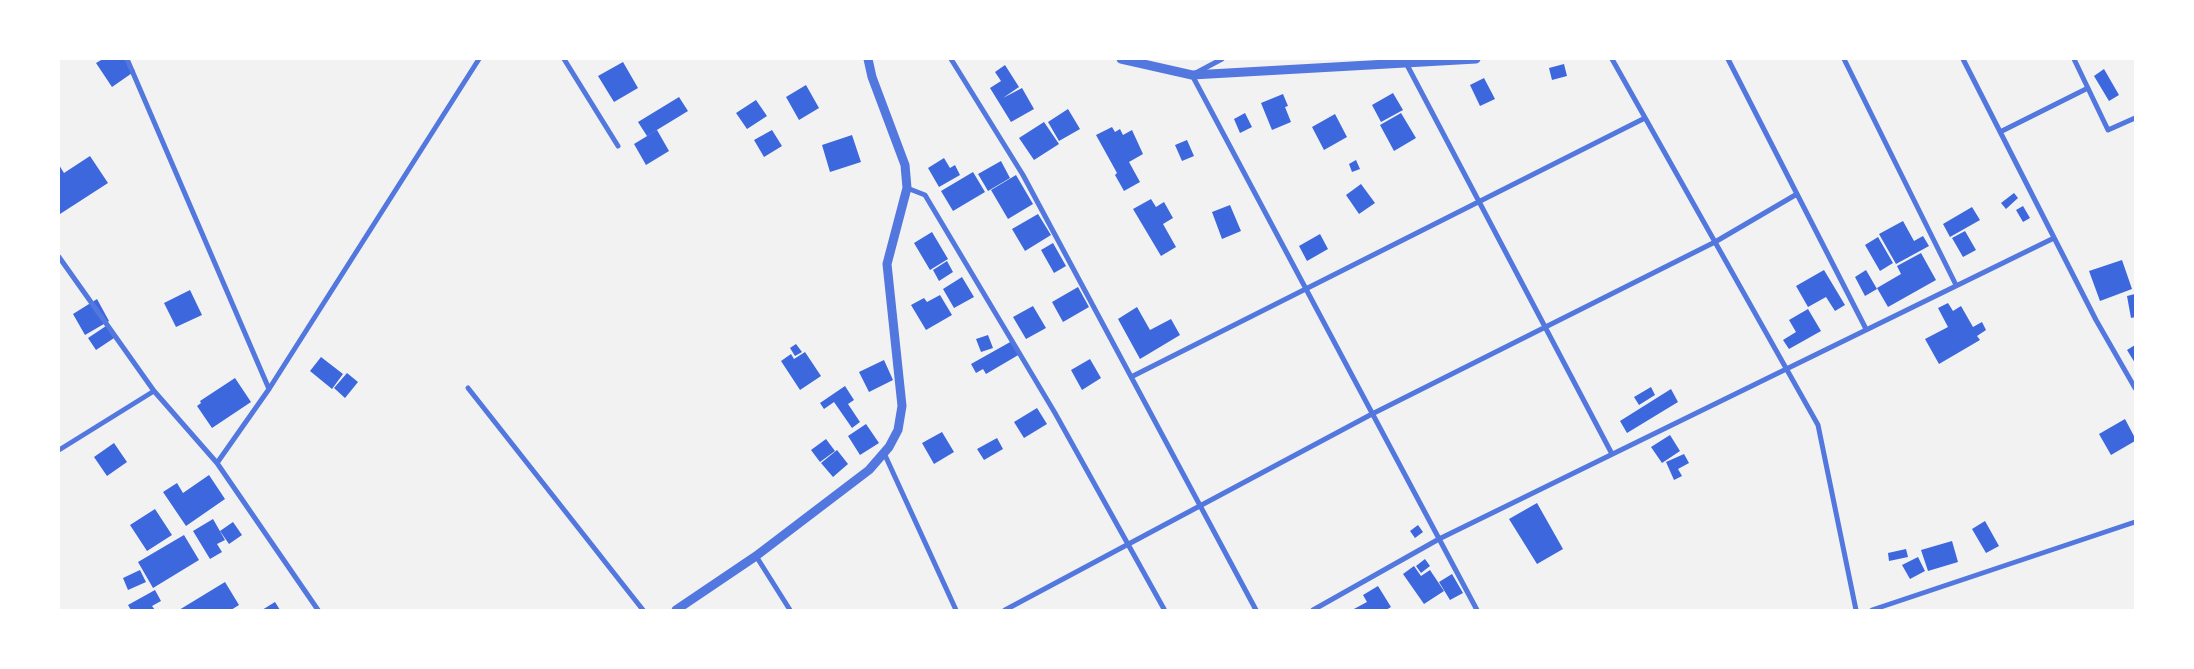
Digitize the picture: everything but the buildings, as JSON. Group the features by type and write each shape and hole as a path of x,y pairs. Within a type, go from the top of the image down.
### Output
{"street":[{"path":"127,59 269,389"},
{"path":"217,463 269,389 479,59"},
{"path":"564,59 618,146"},
{"path":"676,610 756,556 869,470 884,453 898,430 902,406 887,264 907,188 905,165 872,77 868,59"},
{"path":"951,59 1023,175 1256,610"},
{"path":"1121,59 1192,75 1476,59"},
{"path":"1192,75 1222,59"},
{"path":"1612,59 1818,426 1856,610"},
{"path":"1728,59 1866,329"},
{"path":"1844,59 1956,285"},
{"path":"1963,59 2096,320 2135,388"},
{"path":"2074,59 2108,130 2135,118"},
{"path":"1406,64 1612,454"},
{"path":"1192,75 1477,610"},
{"path":"2000,132 2088,88"},
{"path":"1131,377 1645,118"},
{"path":"907,188 925,195 1055,413 1164,609"},
{"path":"1004,610 1372,414 1715,242 1798,194"},
{"path":"1313,610 1439,539 2054,238"},
{"path":"59,257 154,391 217,463 318,610"},
{"path":"468,388 643,610"},
{"path":"59,450 154,391"},
{"path":"884,453 956,610"},
{"path":"1872,610 2135,522"},
{"path":"756,556 790,610"}]}
